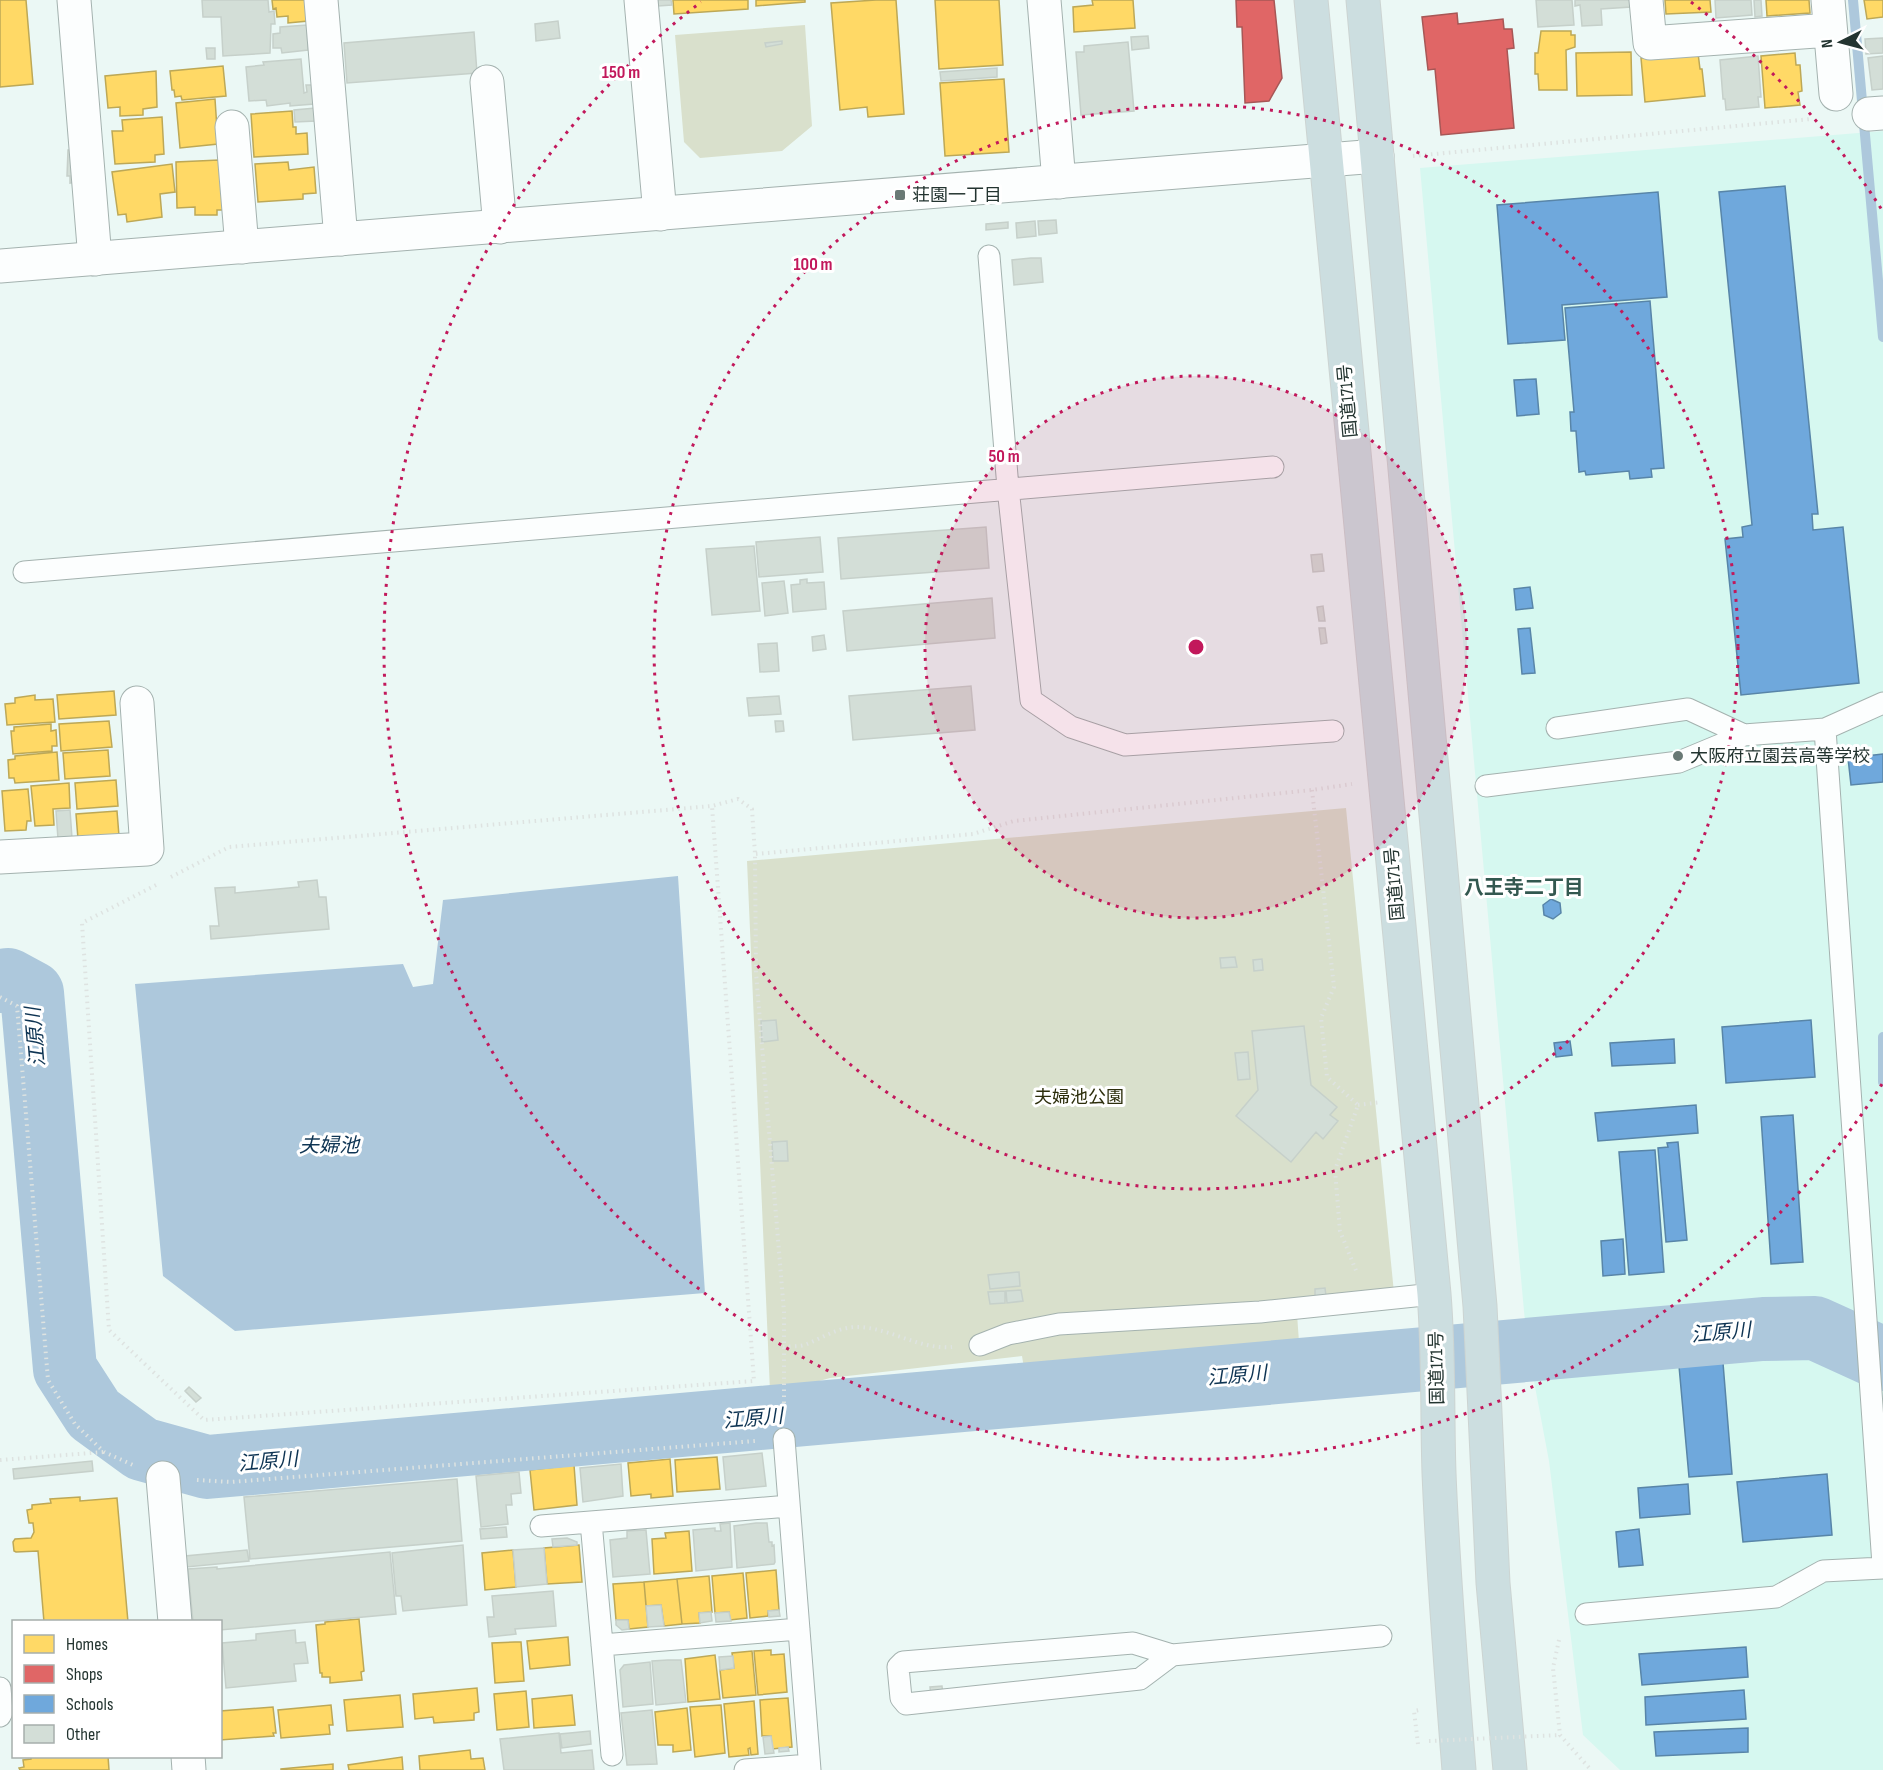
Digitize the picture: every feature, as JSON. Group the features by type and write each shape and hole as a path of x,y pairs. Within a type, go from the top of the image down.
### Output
{"highway":[{"name":"国道171号","path":"1311,0 1438,1341 1438,1446 1443,1577 1459,1770"},
{"path":"1363,0 1480,1306 1493,1583 1510,1770"}],"street":[{"path":"74,0 95,259"},
{"path":"321,0 341,239"},
{"path":"641,0 660,214"},
{"path":"1044,0 1059,182"},
{"path":"1646,0 1650,43 1829,15 1836,94"},
{"path":"488,82 500,227"},
{"path":"231,127 242,247"},
{"path":"0,266 1377,156"},
{"path":"0,857 147,849 137,703"},
{"path":"163,1478 176,1620"}],"lane":[{"path":"989,256 1008,489 1031,700 1071,727 1125,744 1333,731"},
{"path":"24,572 1273,467"},
{"path":"1486,786 1679,762 1744,735 1825,729 1883,703"},
{"path":"1557,728 1688,709 1744,735"},
{"path":"1586,1614 1776,1597 1822,1571 1883,1566 1825,729"},
{"path":"980,1345 1008,1334 1059,1324 1260,1312 1434,1294"},
{"path":"745,1770 810,1768 784,1439"},
{"path":"541,1526 789,1506"},
{"path":"591,1522 612,1755"},
{"path":"602,1645 799,1629"},
{"path":"1172,1655 1140,1678 906,1704 901,1698 898,1667 903,1662 1133,1643 1172,1655 1381,1636"},
{"path":"0,1688 2,1712 0,1716"}],"path":[{"path":"1409,157 1813,119"},
{"path":"755,854 974,834 1014,821 1312,790 1353,783"},
{"path":"1312,790 1334,987 1321,1018 1327,1077 1358,1105"},
{"path":"712,806 754,1381 204,1420 109,1330 82,923 229,847 712,806 738,799 752,809 755,854 756,973 784,1312 783,1400"},
{"path":"0,997 17,1006 48,1380 75,1424 104,1452 163,1478 231,1482 784,1439"},
{"path":"1358,1105 1382,1101"},
{"path":"1358,1105 1335,1170 1340,1231 1369,1301"},
{"path":"783,1347 805,1345 829,1333 859,1327 889,1333 939,1348 980,1345"},
{"path":"0,1460 104,1452"},
{"path":"1560,1640 1553,1668 1560,1735 1591,1770"},
{"path":"1429,1741 1560,1735"}],"shaded area":[{"name":"大阪府立園芸高等学校","path":"1883,131 1883,1770 1620,1770 1583,1735 1549,1461 1527,1344 1420,168"}],"green space":[{"path":"805,25 812,126 782,151 700,158 684,142 675,35"},
{"name":"夫婦池公園","path":"1346,808 1395,1303 1297,1314 1299,1342 1024,1368 1022,1356 830,1378 790,1389 770,1391 747,861"}],"water":[{"name":"夫婦池","path":"678,876 705,1293 235,1331 163,1276 135,984 403,964 413,987 433,984 443,900"}],"building: Homes":[{"path":"0,0 26,0 33,84 0,87"},
{"path":"272,0 305,0 308,21 288,23 288,16 277,17"},
{"path":"673,0 748,0 748,9 674,14"},
{"path":"756,0 805,0 805,2 756,6"},
{"path":"896,0 904,114 868,117 867,107 840,110 831,3"},
{"path":"935,0 999,0 1003,65 939,69"},
{"path":"1092,0 1133,0 1135,28 1074,32 1073,7 1093,5"},
{"path":"1665,0 1710,0 1711,12 1666,14"},
{"path":"1766,0 1809,0 1810,13 1767,16"},
{"path":"1864,0 1883,0 1883,17 1867,19"},
{"path":"1541,31 1571,31 1571,35 1575,35 1575,47 1566,50 1567,90 1539,90 1538,74 1535,74 1535,53 1538,53"},
{"path":"1631,52 1632,95 1577,96 1576,53"},
{"path":"1698,53 1705,96 1645,102 1641,58"},
{"path":"1795,53 1796,65 1800,65 1802,91 1798,92 1800,105 1765,108 1761,56"},
{"path":"223,66 226,96 182,100 181,96 175,97 170,71"},
{"path":"156,71 157,107 143,109 143,115 120,116 120,107 108,108 105,76"},
{"path":"1004,79 1009,152 945,156 940,83"},
{"path":"215,99 218,144 180,148 176,103"},
{"path":"292,111 296,134 307,133 308,154 254,157 251,114"},
{"path":"162,117 164,154 155,155 155,162 115,164 112,131 123,131 122,120"},
{"path":"219,160 226,210 217,210 217,215 195,215 195,207 177,208 176,162"},
{"path":"288,162 289,170 314,167 316,193 303,194 303,199 258,202 255,164"},
{"path":"172,164 175,192 160,194 162,217 127,222 126,214 118,215 112,172"},
{"path":"114,691 116,715 59,719 57,695"},
{"path":"35,695 35,700 53,699 55,722 7,725 5,704 15,703 15,698"},
{"path":"109,721 112,747 61,751 59,724"},
{"path":"51,724 51,731 56,730 57,746 52,746 52,751 13,754 11,731 14,731 14,727"},
{"path":"108,750 110,776 65,779 63,753"},
{"path":"57,752 59,780 15,783 14,778 9,778 8,760 15,759 15,756"},
{"path":"116,780 118,806 77,809 75,783"},
{"path":"69,783 70,808 53,809 54,825 35,826 31,786"},
{"path":"28,789 31,821 27,821 26,830 5,831 2,791"},
{"path":"117,811 119,836 78,839 76,814"},
{"path":"717,1457 720,1489 677,1492 675,1460"},
{"path":"670,1459 673,1496 651,1498 651,1494 631,1496 628,1463"},
{"path":"574,1465 577,1505 534,1510 530,1470"},
{"path":"80,1497 80,1501 117,1498 128,1620 44,1620 38,1551 16,1552 13,1542 15,1539 31,1538 34,1532 33,1523 29,1523 27,1510 32,1509 32,1505 51,1503 50,1499"},
{"path":"689,1531 692,1571 654,1574 652,1539 666,1538 665,1533"},
{"path":"579,1545 582,1582 547,1584 544,1548"},
{"path":"513,1550 516,1587 485,1590 482,1553"},
{"path":"776,1570 779,1610 768,1611 768,1616 750,1618 746,1573"},
{"path":"743,1573 747,1618 730,1620 729,1612 715,1613 712,1576"},
{"path":"709,1576 712,1612 699,1613 700,1623 682,1624 677,1579"},
{"path":"677,1579 682,1624 664,1626 661,1605 646,1606 644,1582"},
{"path":"644,1582 648,1627 629,1629 628,1620 616,1620 613,1584"},
{"path":"359,1619 364,1671 361,1672 362,1680 330,1683 330,1677 322,1677 320,1673 316,1625"},
{"path":"568,1637 570,1665 530,1669 527,1641"},
{"path":"521,1642 524,1681 495,1683 492,1643"},
{"path":"771,1650 771,1655 784,1654 787,1692 758,1695 754,1651"},
{"path":"752,1651 756,1695 723,1698 720,1670 734,1668 732,1653"},
{"path":"715,1655 720,1699 688,1702 685,1659"},
{"path":"477,1688 479,1712 474,1713 474,1720 434,1723 433,1717 415,1719 413,1694"},
{"path":"526,1691 529,1727 497,1730 494,1694"},
{"path":"400,1695 403,1727 347,1731 344,1700"},
{"path":"572,1695 575,1725 534,1728 532,1699"},
{"path":"788,1698 792,1747 772,1749 771,1736 762,1736 760,1700"},
{"path":"754,1701 758,1754 751,1755 750,1748 748,1749 749,1755 729,1757 724,1704"},
{"path":"331,1705 333,1725 329,1725 330,1734 281,1738 278,1710"},
{"path":"721,1705 725,1753 695,1757 690,1707"},
{"path":"273,1707 276,1733 273,1733 274,1736 222,1740 222,1711"},
{"path":"687,1708 691,1750 673,1752 673,1745 658,1745 655,1712"},
{"path":"470,1750 471,1759 483,1758 485,1770 420,1770 419,1756"},
{"path":"402,1757 403,1770 349,1770 348,1765"},
{"path":"108,1758 109,1770 20,1770 19,1768 24,1767 23,1760"},
{"path":"333,1764 333,1770 281,1770 281,1769"}],"building: Shops":[{"path":"1236,0 1274,0 1282,78 1269,101 1245,103 1242,27 1237,27"},
{"path":"1457,13 1458,24 1503,19 1504,29 1512,29 1514,48 1507,49 1514,128 1441,135 1435,69 1428,70 1422,17"}],"building: Schools":[{"path":"1785,186 1818,514 1812,514 1813,530 1843,527 1859,683 1741,695 1725,539 1743,537 1742,527 1752,525 1719,192"},
{"path":"1658,192 1667,297 1562,305 1565,340 1508,344 1497,205"},
{"path":"1650,301 1664,468 1651,469 1652,477 1630,479 1629,471 1586,475 1585,471 1579,472 1576,431 1571,431 1570,412 1574,412 1565,308"},
{"path":"1536,379 1539,414 1517,416 1514,380"},
{"path":"1530,587 1533,608 1516,610 1514,589"},
{"path":"1530,628 1535,673 1522,674 1518,629"},
{"path":"1883,754 1883,782 1851,785 1848,758"},
{"path":"1551,899 1560,903 1561,913 1553,919 1544,915 1543,905"},
{"path":"1811,1020 1815,1077 1726,1083 1722,1027"},
{"path":"1674,1039 1675,1063 1612,1066 1610,1043"},
{"path":"1570,1041 1572,1055 1556,1057 1554,1043"},
{"path":"1696,1105 1698,1133 1598,1141 1595,1113"},
{"path":"1793,1115 1803,1262 1771,1264 1761,1117"},
{"path":"1678,1142 1687,1240 1666,1242 1658,1148 1668,1147 1667,1143"},
{"path":"1655,1150 1664,1272 1629,1275 1619,1152"},
{"path":"1623,1239 1625,1274 1603,1276 1601,1241"},
{"path":"1723,1363 1732,1474 1689,1477 1679,1366"},
{"path":"1827,1474 1832,1535 1743,1542 1737,1482"},
{"path":"1688,1484 1690,1514 1640,1518 1638,1488"},
{"path":"1639,1529 1643,1565 1619,1567 1616,1532"},
{"path":"1746,1647 1748,1677 1642,1685 1639,1654"},
{"path":"1744,1690 1746,1719 1646,1725 1645,1697"},
{"path":"1748,1728 1748,1752 1656,1756 1654,1732"}],"building: Other":[{"path":"202,0 268,0 269,12 274,11 275,24 271,24 270,53 223,56 221,17 203,17"},
{"path":"658,0 671,0 672,5 658,6"},
{"path":"1536,0 1572,0 1574,25 1538,27"},
{"path":"1575,0 1630,0 1631,7 1601,9 1602,25 1582,26 1580,5 1575,6"},
{"path":"1715,0 1751,0 1752,15 1716,18"},
{"path":"1754,0 1761,0 1762,16 1755,17"},
{"path":"558,21 560,38 536,41 535,24"},
{"path":"307,25 308,50 282,53 281,48 273,48 273,34 280,33 280,27"},
{"path":"474,32 477,73 347,83 344,43"},
{"path":"1148,36 1149,48 1132,50 1131,37"},
{"path":"1883,38 1883,53 1866,54 1865,39"},
{"path":"782,41 782,44 766,47 765,43"},
{"path":"1128,42 1134,111 1081,115 1076,52 1084,52 1084,46"},
{"path":"206,48 215,48 215,59 207,59"},
{"path":"1758,56 1761,97 1758,97 1759,107 1726,110 1720,60"},
{"path":"1883,56 1883,89 1872,90 1868,58"},
{"path":"301,59 304,93 307,92 306,85 312,85 314,104 290,106 290,103 267,106 266,100 249,101 246,67 264,65 263,62"},
{"path":"997,68 997,77 941,81 940,72"},
{"path":"315,108 316,121 295,122 294,110"},
{"path":"68,150 74,150 76,182 70,183 70,176 67,176"},
{"path":"1056,220 1057,233 1039,235 1038,221"},
{"path":"1035,221 1036,236 1017,238 1016,223"},
{"path":"1008,222 1008,228 986,230 986,224"},
{"path":"1041,258 1043,282 1014,285 1012,260"},
{"path":"986,527 989,568 841,579 838,538"},
{"path":"820,537 823,572 759,577 756,542"},
{"path":"754,546 760,611 712,615 706,549"},
{"path":"1322,554 1324,571 1313,572 1311,555"},
{"path":"807,579 807,583 824,582 826,609 793,612 791,585 800,584 800,580"},
{"path":"784,581 788,613 765,616 762,583"},
{"path":"992,598 995,638 847,651 843,611"},
{"path":"1323,606 1325,621 1319,621 1317,607"},
{"path":"1319,628 1325,628 1327,643 1321,644"},
{"path":"824,635 826,649 813,651 812,637"},
{"path":"777,643 779,671 760,672 758,644"},
{"path":"971,686 975,730 853,740 849,696"},
{"path":"779,696 781,714 749,716 747,698"},
{"path":"775,721 783,721 784,731 776,732"},
{"path":"70,810 72,838 58,839 56,811"},
{"path":"317,880 319,897 326,897 329,929 211,939 210,926 219,926 215,888 235,887 235,893 299,887 298,882"},
{"path":"1235,957 1237,967 1221,968 1220,958"},
{"path":"1262,959 1263,970 1254,971 1253,960"},
{"path":"776,1020 778,1040 762,1042 761,1021"},
{"path":"1304,1026 1311,1085 1337,1107 1330,1115 1338,1121 1323,1139 1316,1132 1291,1162 1236,1116 1258,1090 1252,1031"},
{"path":"1248,1052 1250,1079 1238,1080 1235,1053"},
{"path":"787,1141 788,1161 773,1161 772,1142"},
{"path":"1019,1272 1020,1286 990,1289 988,1275"},
{"path":"1325,1288 1326,1296 1315,1298 1315,1289"},
{"path":"1021,1290 1023,1301 1007,1303 1006,1291"},
{"path":"1005,1291 1005,1303 990,1304 988,1292"},
{"path":"189,1387 201,1398 196,1402 185,1391"},
{"path":"762,1453 766,1486 726,1490 723,1457"},
{"path":"92,1461 93,1471 14,1479 13,1469"},
{"path":"621,1464 623,1496 583,1502 580,1468"},
{"path":"519,1472 521,1493 511,1494 512,1505 506,1505 508,1524 481,1527 476,1476"},
{"path":"457,1479 462,1541 250,1559 244,1497"},
{"path":"730,1523 732,1567 696,1571 693,1530 715,1528 715,1531 721,1531 720,1524"},
{"path":"767,1523 769,1542 772,1542 772,1546 774,1545 775,1562 774,1564 737,1568 734,1526"},
{"path":"506,1527 507,1537 481,1539 480,1529"},
{"path":"646,1530 650,1574 613,1577 610,1540 627,1538 627,1531"},
{"path":"567,1538 577,1542 577,1545 553,1547 552,1539"},
{"path":"463,1545 467,1605 403,1611 401,1596 396,1596 392,1553"},
{"path":"544,1548 547,1584 516,1587 513,1550"},
{"path":"247,1550 249,1561 186,1567 185,1556"},
{"path":"390,1552 396,1614 222,1630 222,1620 193,1620 188,1569 217,1567 217,1569"},
{"path":"553,1591 556,1626 515,1629 516,1634 489,1637 487,1617 494,1617 492,1596"},
{"path":"661,1605 664,1626 648,1627 646,1606"},
{"path":"779,1610 780,1616 769,1617 768,1611"},
{"path":"711,1612 712,1621 700,1623 699,1613"},
{"path":"729,1612 731,1621 716,1622 715,1613"},
{"path":"616,1620 628,1620 629,1629 622,1630 616,1625"},
{"path":"295,1630 296,1643 305,1642 308,1663 294,1664 296,1681 226,1688 222,1643 256,1640 256,1634"},
{"path":"733,1656 734,1668 720,1670 719,1657"},
{"path":"681,1660 686,1702 656,1705 652,1661"},
{"path":"650,1662 653,1704 623,1707 620,1670 624,1665"},
{"path":"942,1686 943,1696 931,1697 930,1687"},
{"path":"652,1710 657,1764 627,1765 621,1713"},
{"path":"590,1731 591,1744 562,1748 560,1734"},
{"path":"559,1733 561,1753 592,1750 594,1770 504,1770 500,1739"},
{"path":"771,1736 774,1753 765,1754 763,1737"},
{"path":"788,1747 789,1751 779,1752 779,1748"}],"waterway":[{"path":"1853,0 1883,337"},
{"name":"江原川","path":"0,981 8,980 32,993 65,1369 94,1414 142,1449 207,1467 1763,1329 1815,1328 1883,1359"},
{"path":"1883,1037 1883,1082"}],"place":[{"name":"荘園一丁目","path":"900,195"},
{"name":"大阪府立園芸高等学校","path":"1678,756"}],"district":[{"name":"八王寺二丁目","path":"1524,888"}]}
